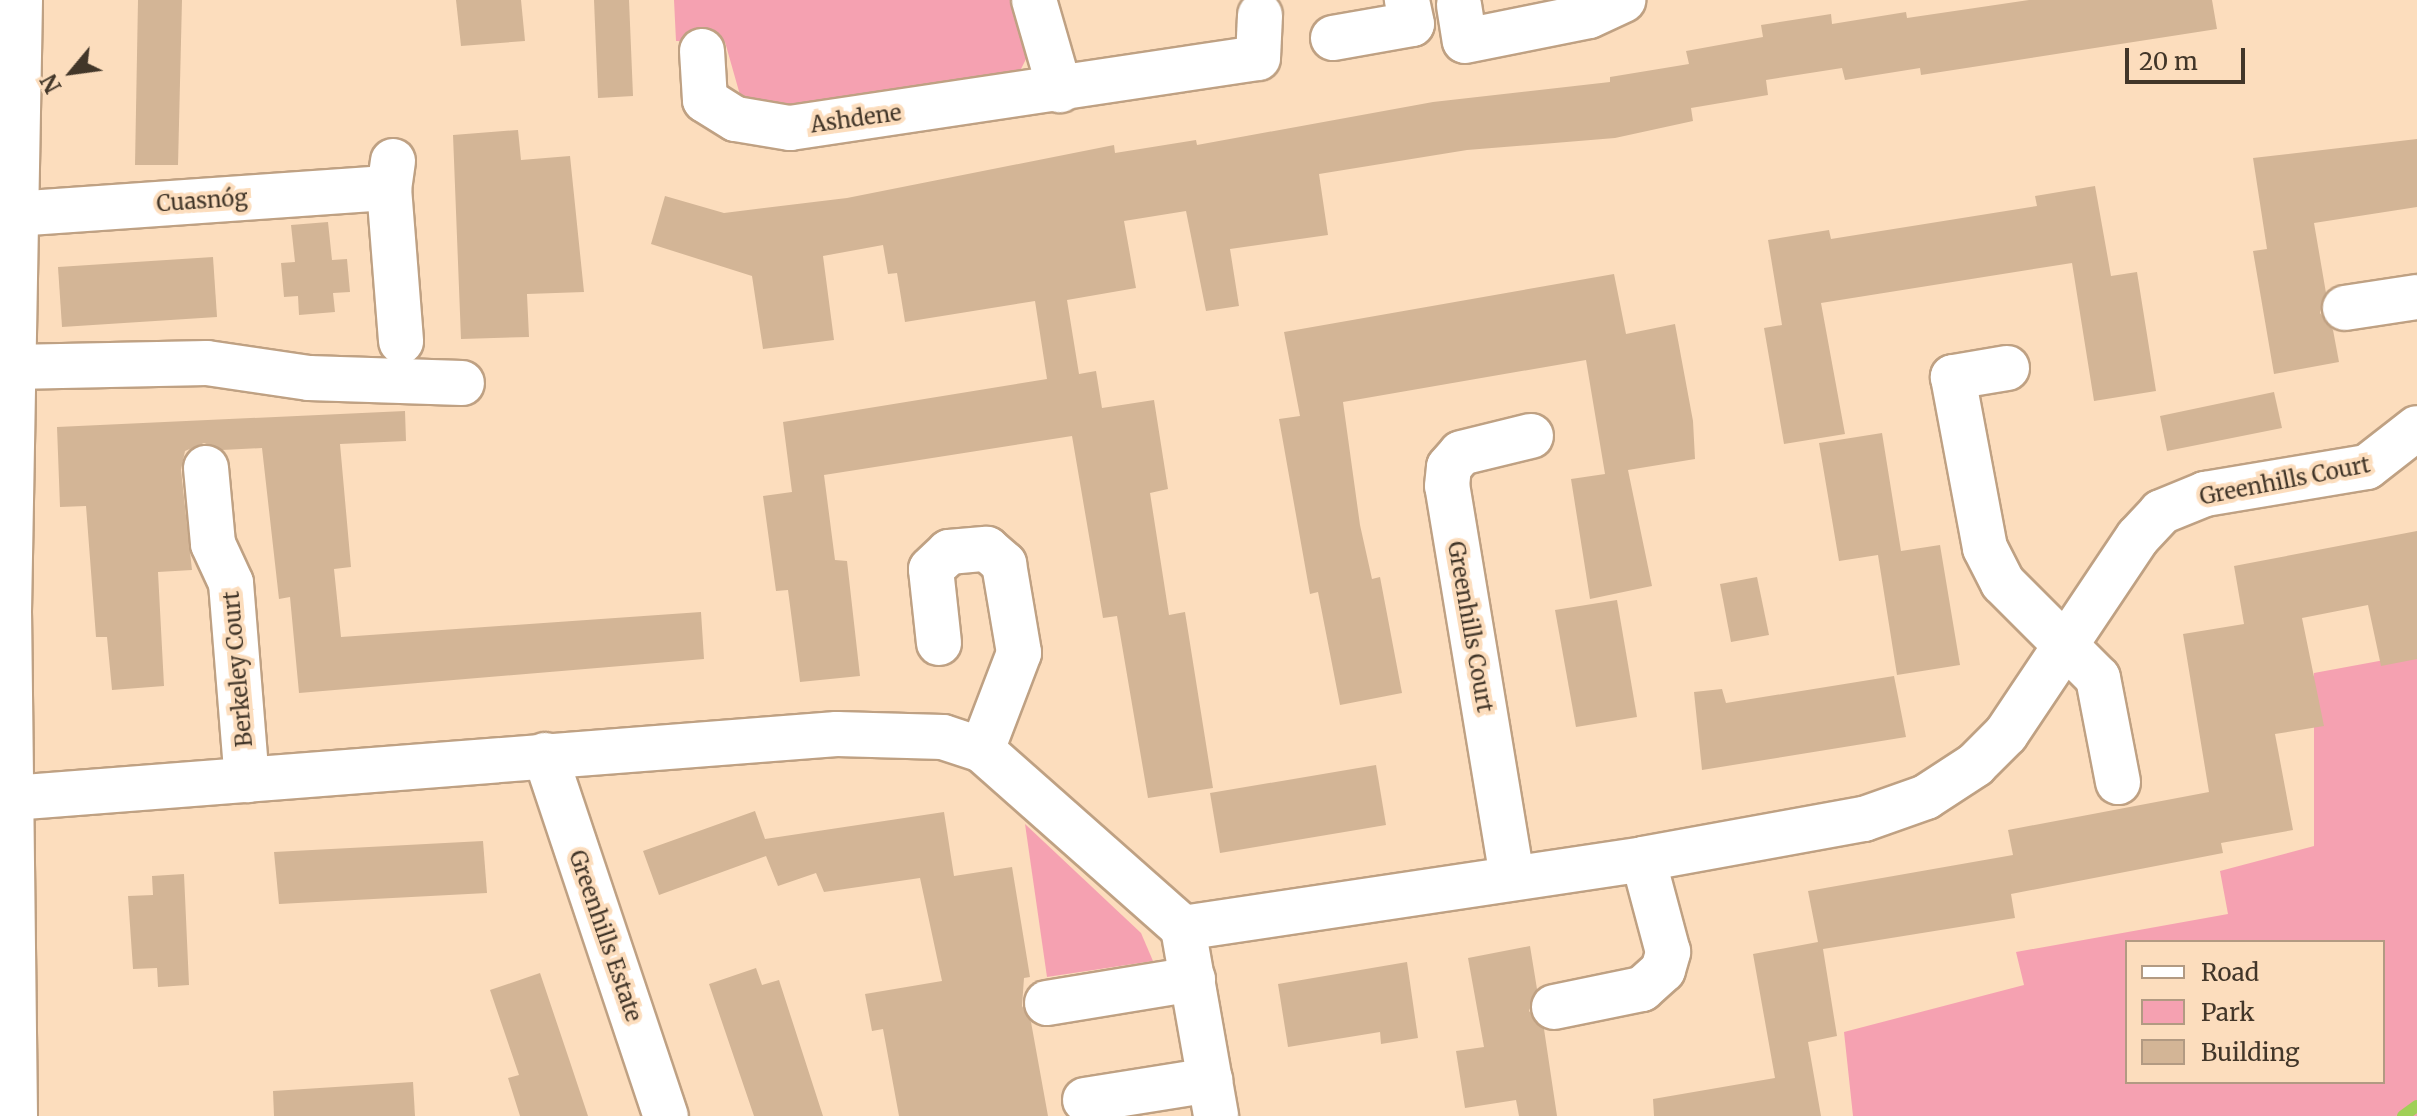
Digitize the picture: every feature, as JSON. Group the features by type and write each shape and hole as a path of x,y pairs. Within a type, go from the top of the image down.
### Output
{"street":[{"path":"15,1116 6,1028 12,798 14,214 9,54 20,0"},
{"path":"1034,0 1060,90"},
{"path":"1333,38 1412,24 1407,0"},
{"path":"1459,5 1465,41 1589,16 1623,0"},
{"name":"Ashdene","path":"702,51 705,100 761,126 790,128 1258,58 1260,15"},
{"name":"Cuasnóg","path":"14,214 391,174 401,342"},
{"path":"2345,308 2417,297"},
{"path":"13,367 207,363 309,378 462,383"},
{"path":"2007,368 1953,377 1977,514 2003,583 2098,678 2118,782"},
{"name":"Greenhills Court","path":"1183,928 1643,859 1864,819 1926,797 1975,765 2006,734 2138,537 2161,512 2205,494 2367,467 2417,428"},
{"name":"Greenhills Court","path":"1512,877 1447,486 1449,467 1461,453 1531,436"},
{"name":"Berkeley Court","path":"206,468 213,544 231,583 247,780"},
{"path":"939,643 931,569 949,552 987,549 1004,564 1019,653 982,750"},
{"path":"12,798 767,739 943,737 982,750 1183,928 1213,1098 1085,1100"},
{"name":"Greenhills Estate","path":"545,755 666,1116"},
{"path":"1554,1007 1642,989 1663,970 1668,952 1643,859"},
{"path":"1047,1003 1193,979"}],"green space":[{"path":"674,0 1016,0 1030,51 1020,71 1004,80 789,109 749,103 740,95 725,42 676,41"},
{"path":"2417,654 2417,1116 1853,1116 1844,1032 2024,985 2016,952 2228,914 2220,871 2314,846 2314,673"},
{"path":"1025,824 1141,933 1153,961 1047,977"}],"building":[{"path":"138,0 182,0 178,165 135,165"},
{"path":"456,0 521,0 525,41 461,46"},
{"path":"594,0 629,0 633,96 598,98"},
{"path":"2029,0 2212,0 2217,29 1921,75 1920,68 1845,80 1842,68 1766,80 1768,95 1691,108 1693,121 1615,138 1467,150 1319,174 1328,235 1230,249 1239,306 1206,311 1186,211 1124,221 1136,288 1067,300 1079,374 1096,371 1102,408 1154,400 1168,489 1150,493 1169,615 1185,612 1213,788 1148,798 1117,616 1103,618 1072,436 824,475 835,560 847,561 860,676 800,682 788,590 776,591 763,496 792,492 783,422 1047,379 1035,301 905,322 897,273 888,274 883,245 823,256 834,340 763,349 752,276 651,244 665,196 724,213 847,198 1114,145 1115,153 1196,140 1197,145 1433,102 1610,82 1610,77 1689,64 1686,51 1763,37 1761,25 1831,14 1832,24 1906,12 1907,18"},
{"path":"518,130 521,160 570,156 584,292 527,294 529,337 461,339 453,135"},
{"path":"2417,139 2417,207 2314,223 2326,293 2320,313 2333,330 2339,362 2274,374 2253,251 2267,249 2253,158"},
{"path":"2095,186 2111,276 2137,272 2156,391 2094,401 2072,263 1821,303 1845,434 1784,444 1764,328 1782,325 1768,240 1829,230 1831,239 2037,206 2035,196"},
{"path":"328,222 332,260 347,259 350,292 333,293 335,312 299,315 298,296 284,297 281,263 295,262 291,225"},
{"path":"213,257 217,317 62,327 58,267"},
{"path":"1614,274 1626,334 1675,324 1693,421 1695,459 1628,470 1652,586 1590,599 1571,479 1605,474 1586,360 1343,402 1360,525 1372,579 1380,577 1402,693 1340,705 1318,592 1310,594 1279,419 1300,416 1284,332"},
{"path":"2274,392 2282,428 2167,451 2160,416"},
{"path":"405,411 406,441 340,444 351,567 334,569 341,637 701,612 704,659 299,693 290,597 279,599 262,448 222,450 204,443 185,451 181,470 192,570 158,572 164,686 112,690 107,637 96,637 86,506 60,507 57,427"},
{"path":"1882,433 1901,551 1940,545 1960,665 1897,675 1878,555 1839,561 1819,443"},
{"path":"2417,531 2417,659 2381,666 2368,605 2302,618 2324,726 2275,734 2293,830 2221,843 2223,853 2011,894 2015,918 1823,949 1837,1036 1808,1042 1821,1116 1654,1116 1653,1099 1775,1078 1753,954 1818,942 1808,891 2013,855 2008,830 2209,792 2183,634 2244,624 2234,566"},
{"path":"1757,577 1769,635 1731,642 1720,584"},
{"path":"1617,600 1637,717 1576,727 1555,610"},
{"path":"1894,676 1906,737 1702,770 1694,692 1722,689 1726,703"},
{"path":"1376,765 1386,825 1220,853 1210,793"},
{"path":"755,811 765,839 944,812 954,876 1012,867 1030,977 1024,978 1022,1006 1031,1022 1048,1116 899,1116 883,1029 872,1031 865,994 942,981 920,878 824,892 816,873 778,886 766,856 659,895 643,851"},
{"path":"483,841 487,893 279,904 274,852"},
{"path":"184,874 189,985 158,987 157,968 133,969 128,896 153,895 152,876"},
{"path":"1530,946 1537,989 1529,1011 1544,1029 1557,1116 1519,1116 1516,1100 1465,1108 1456,1051 1484,1047 1468,958"},
{"path":"1407,962 1418,1038 1381,1044 1380,1032 1288,1047 1278,984"},
{"path":"756,968 762,985 779,980 823,1116 754,1116 709,984"},
{"path":"540,973 588,1116 520,1116 508,1078 519,1075 490,990"},
{"path":"413,1082 415,1116 274,1116 273,1091"}],"waterway":[{"path":"2403,1116 2417,1106"}]}
